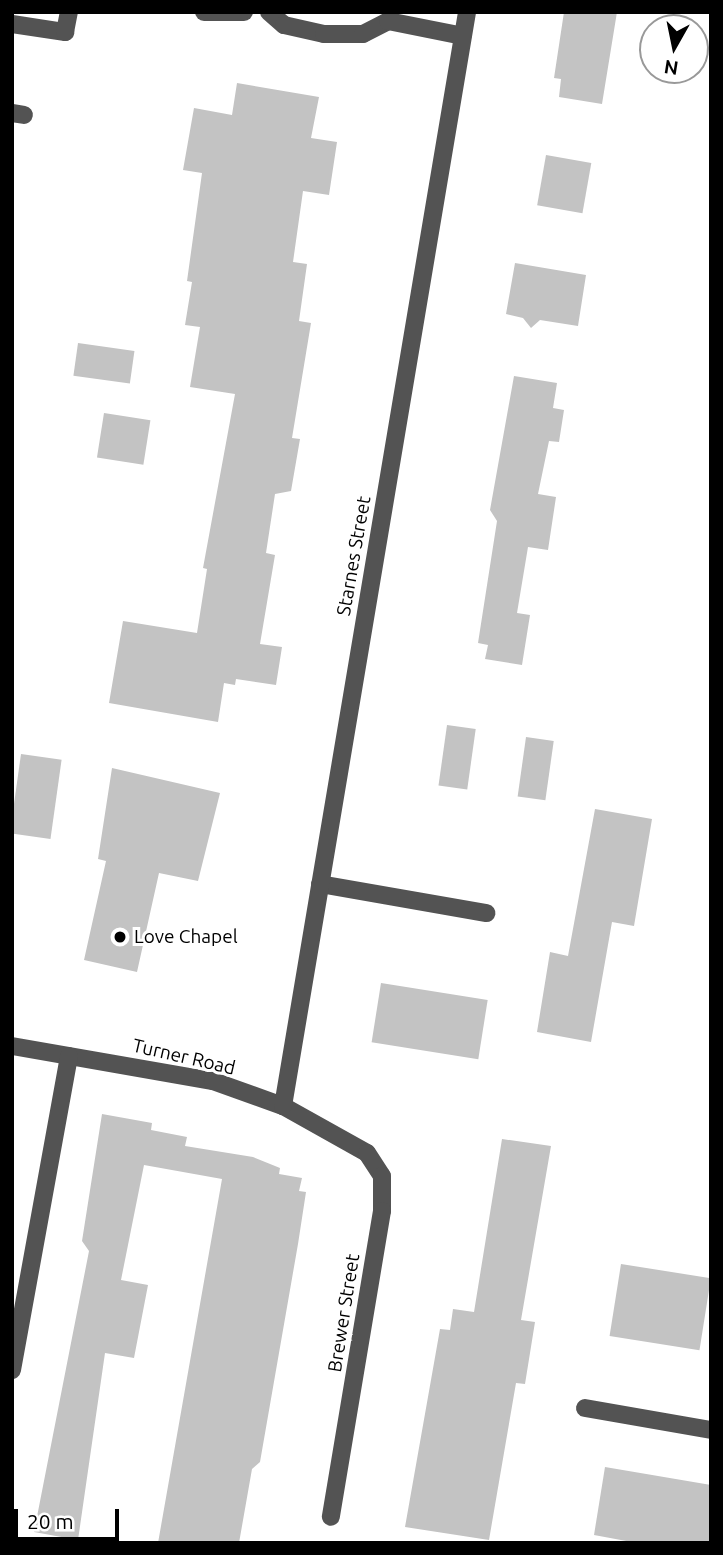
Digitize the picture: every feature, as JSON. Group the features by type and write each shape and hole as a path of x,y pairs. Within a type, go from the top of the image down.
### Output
{"street":[{"path":"12,24 65,32 69,12"},
{"path":"204,12 244,12"},
{"path":"269,12 284,25 324,34 363,34 388,17 463,36"},
{"name":"Starnes Street","path":"283,1106 467,12"},
{"path":"320,884 487,913"},
{"name":"Turner Road","path":"12,1046 213,1081 283,1106 338,1136"},
{"path":"12,1370 69,1056"},
{"name":"Brewer Street","path":"331,1517 382,1211 382,1176 367,1153 338,1136"},
{"path":"585,1408 711,1430"}],"building":[{"path":"564,12 617,12 602,104 559,97 561,79 554,78"},
{"path":"237,83 319,97 311,138 337,142 329,195 303,191 293,262 307,264 299,321 311,323 292,438 300,439 291,491 275,494 266,553 275,555 260,644 282,647 276,685 236,679 235,685 224,683 218,722 109,703 123,621 197,633 207,569 203,568 235,394 190,387 200,327 185,325 192,282 187,281 202,173 183,170 194,108 232,115"},
{"path":"546,155 591,163 582,213 537,205"},
{"path":"515,263 586,275 578,326 540,320 531,328 523,318 506,314"},
{"path":"78,343 134,351 130,384 73,376"},
{"path":"514,376 557,383 553,408 564,410 559,442 549,441 538,494 556,497 548,550 528,547 517,613 530,615 522,665 485,659 488,645 478,643 497,521 490,510"},
{"path":"104,413 150,420 143,465 97,457"},
{"path":"447,725 476,729 467,789 439,785"},
{"path":"526,737 554,741 545,800 518,796"},
{"path":"21,754 62,760 50,839 12,834"},
{"path":"112,768 220,793 198,881 159,873 137,972 84,960 106,861 98,859"},
{"path":"595,809 652,819 634,926 612,922 591,1042 537,1032 550,952 568,956"},
{"path":"381,983 488,1000 478,1059 372,1042"},
{"path":"102,1114 152,1123 151,1130 187,1137 185,1146 253,1157 280,1168 279,1174 302,1178 299,1191 306,1192 298,1244 260,1462 252,1469 239,1543 158,1543 222,1179 144,1165 121,1280 148,1285 134,1358 105,1353 78,1540 34,1532 89,1251 82,1241"},
{"path":"502,1139 551,1146 521,1320 535,1322 525,1384 516,1383 489,1540 405,1527 440,1329 450,1330 453,1309 474,1312"},
{"path":"621,1264 711,1278 699,1350 610,1336"},
{"path":"605,1467 711,1485 711,1543 637,1543 594,1535"}],"place":[{"name":"Love Chapel","path":"120,937"}]}
